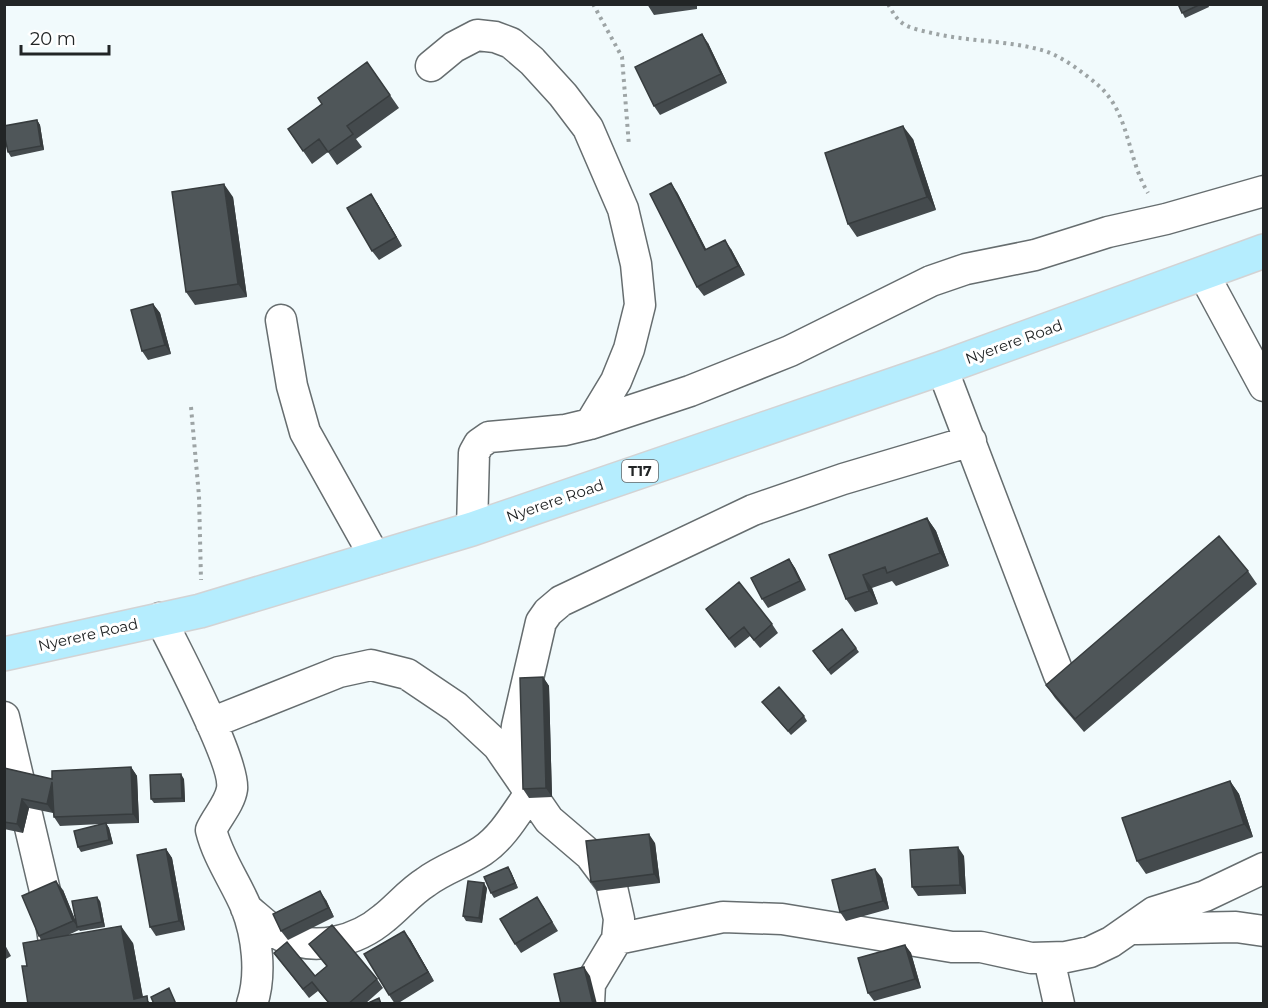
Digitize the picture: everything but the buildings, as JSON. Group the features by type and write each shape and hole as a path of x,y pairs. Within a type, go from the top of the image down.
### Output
{"main road":[{"name":"Nyerere Road","path":"4,654 200,611 472,529 942,368 1263,252"}],"street":[{"path":"431,66 453,47 477,35 495,37 511,43 532,61 563,95 588,128 623,209 636,264 640,305 629,350 616,381 590,424"},
{"path":"472,529 474,453 479,444 489,437 565,430 590,424 690,391 790,351 931,281 966,269 1035,255 1108,232 1166,219 1263,191"},
{"path":"1203,273 1263,386"},
{"path":"281,320 292,386 305,432 376,559"},
{"path":"942,368 1059,675"},
{"path":"512,766 517,726 541,622 548,612 561,602 753,510 843,479 971,441"},
{"path":"160,618 211,723 231,772 233,786 231,796 211,830 221,858 246,908 257,949 255,995 252,1004"},
{"path":"211,723 339,672 371,665 407,674 456,707 498,746 549,820 590,855 611,883 619,919 617,939 590,984 589,1004"},
{"path":"4,717 49,908 63,1004"},
{"path":"246,908 281,936 292,939 328,944 356,936 384,918 414,890 440,871 482,851 499,837 531,792"},
{"path":"617,939 723,917 782,919 952,947 981,947 1031,958 1049,959 1090,952 1110,942 1154,912 1206,896 1263,868"},
{"path":"1128,929 1236,927 1263,931"},
{"path":"1049,959 1059,1004"}],"path":[{"path":"593,4 622,57 630,154"},
{"path":"888,4 895,17 906,26 946,36 1017,45 1048,52 1077,69 1100,87 1117,109 1143,185 1166,219"},
{"path":"191,407 199,496 200,611"}]}
